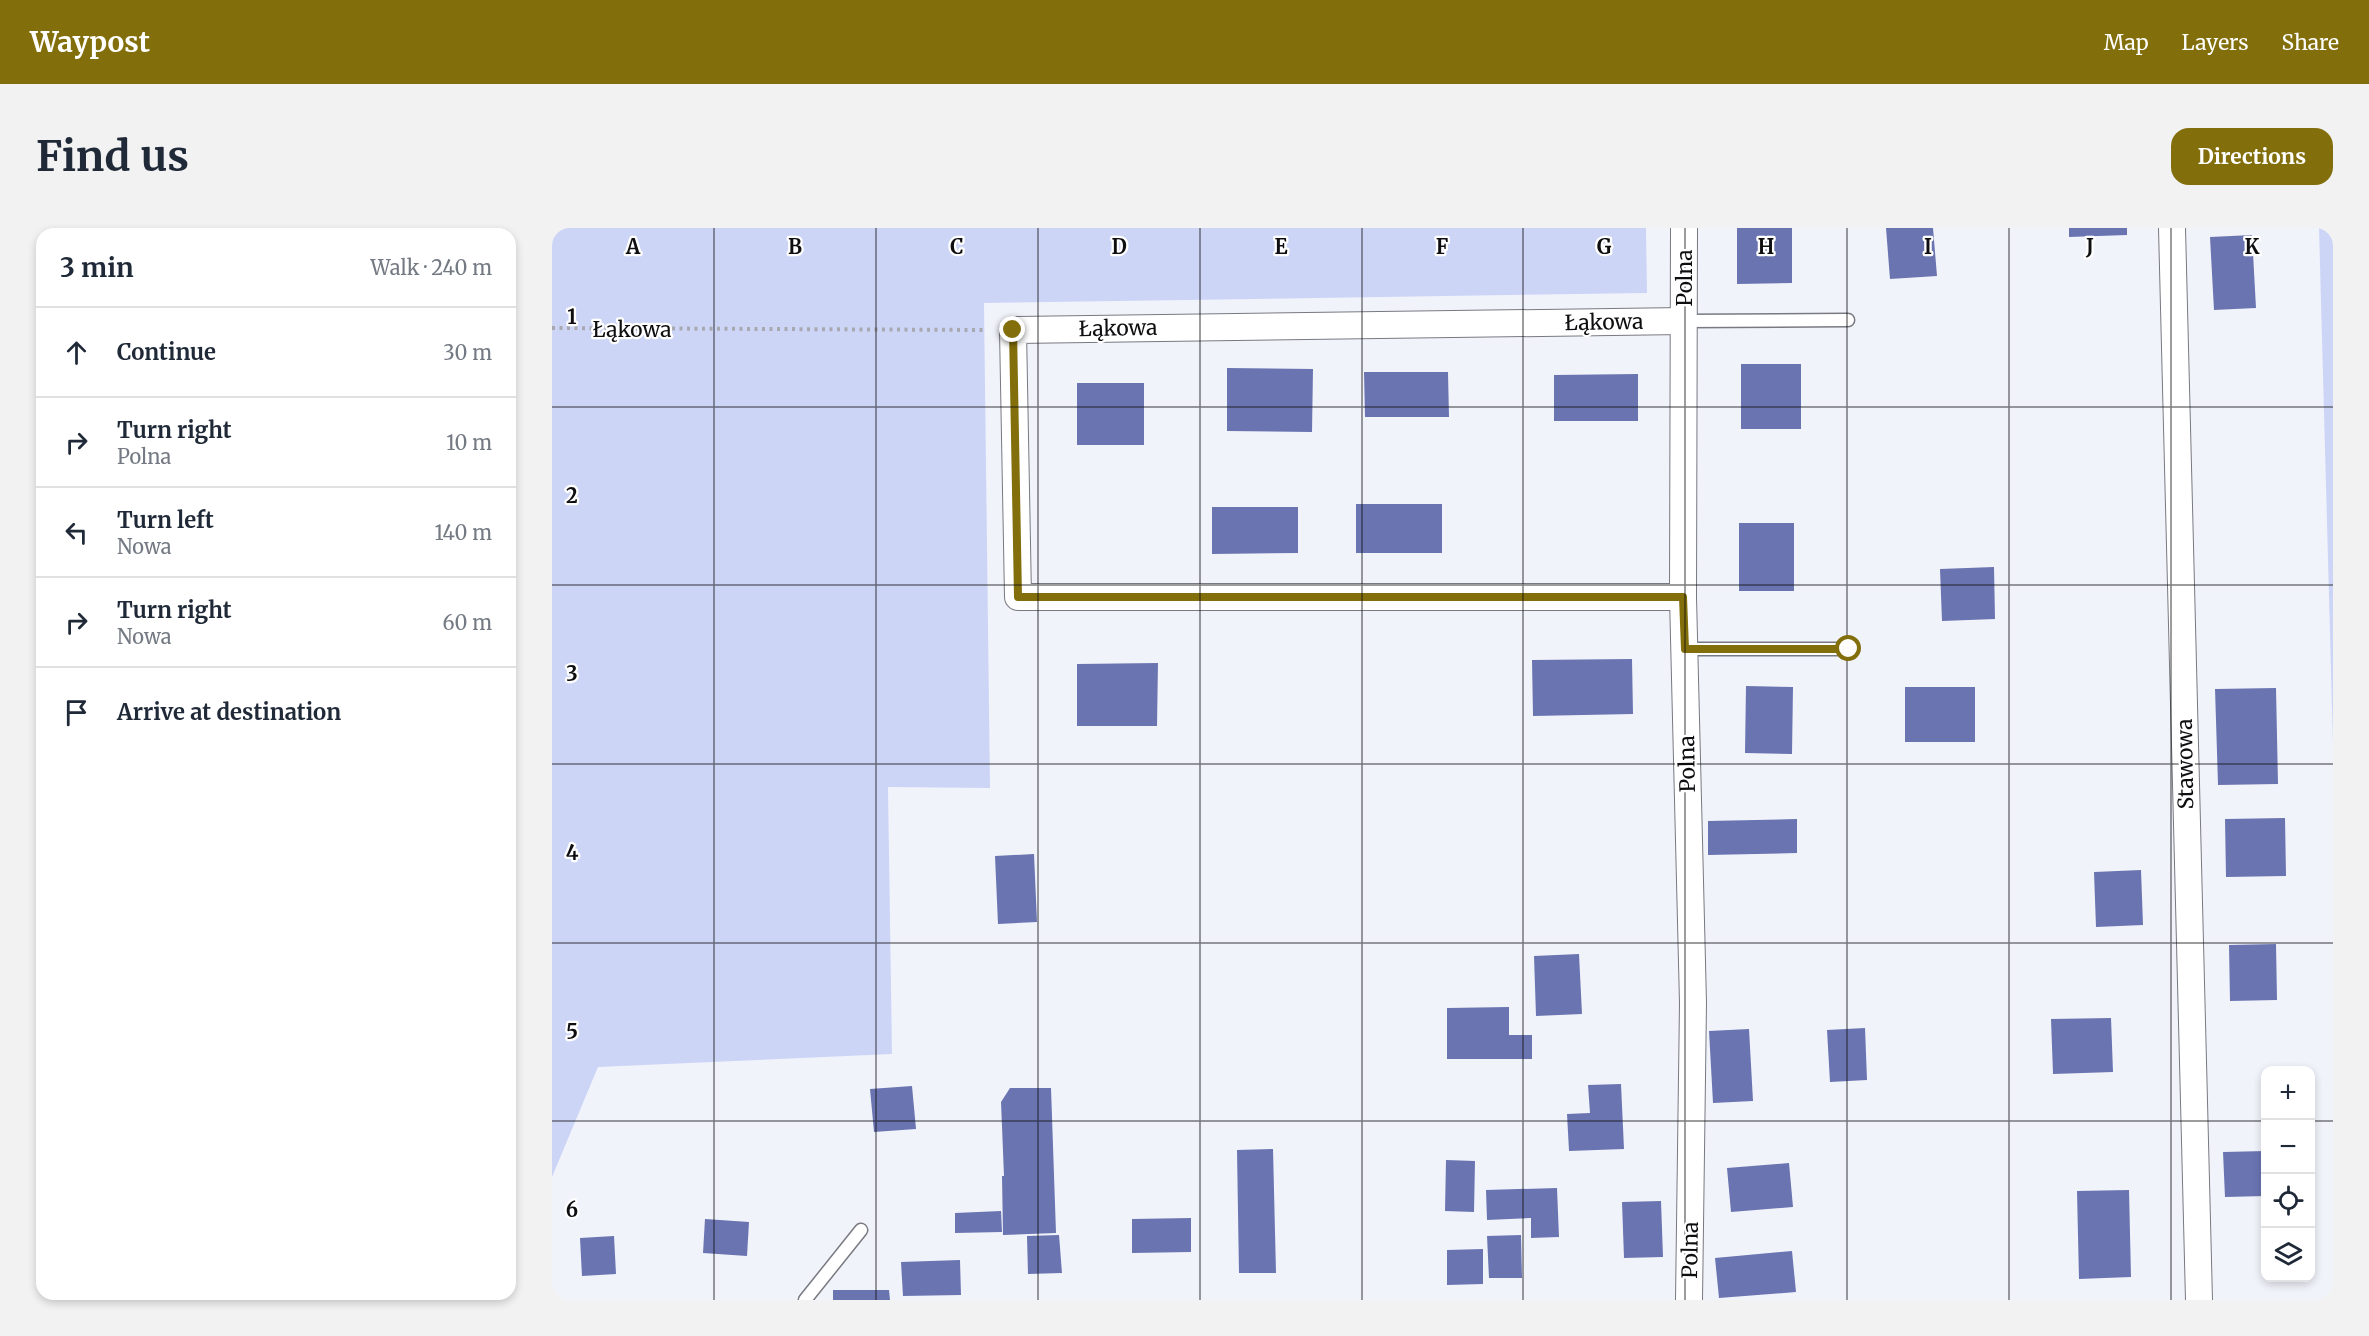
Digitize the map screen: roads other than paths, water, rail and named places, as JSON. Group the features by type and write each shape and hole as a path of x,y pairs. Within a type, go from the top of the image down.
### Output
{"street":[{"name":"Polna","path":"1684,228 1683,597 1693,1003 1689,1300"},
{"name":"Stawowa","path":"2172,228 2199,1300"},
{"name":"Łąkowa","path":"1683,321 1013,330 1018,597 1683,597"}],"lane":[{"path":"1683,321 1848,320"},
{"path":"1685,649 1849,649"},
{"path":"805,1300 861,1230"}]}
